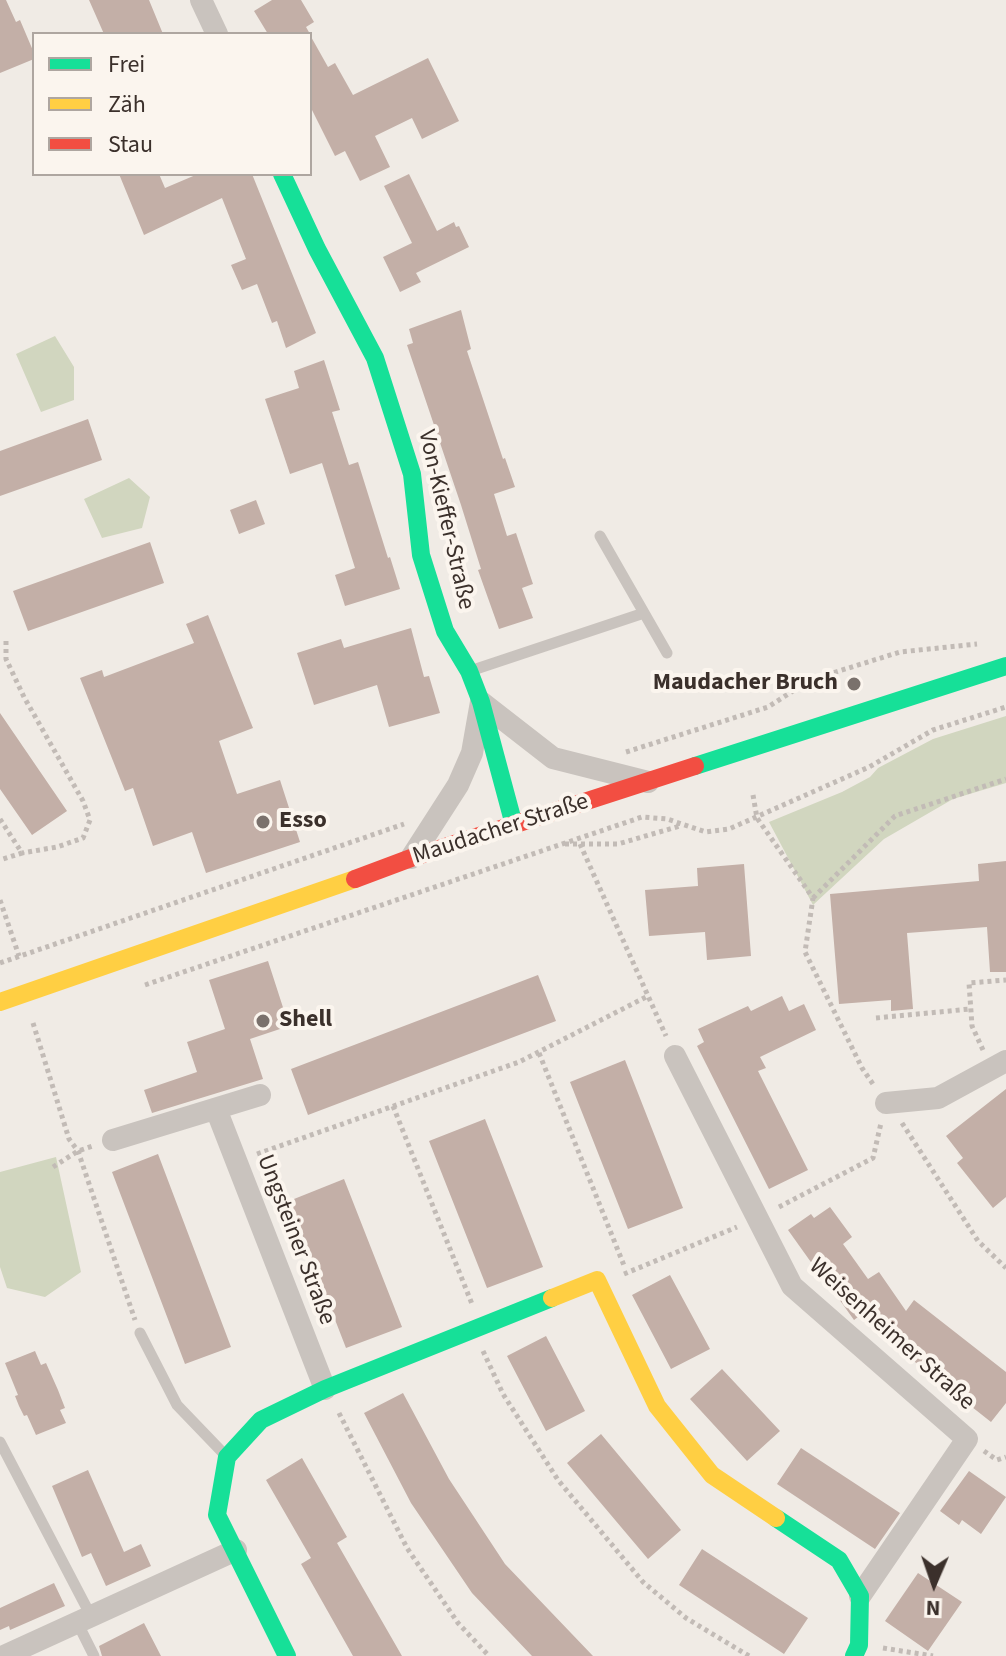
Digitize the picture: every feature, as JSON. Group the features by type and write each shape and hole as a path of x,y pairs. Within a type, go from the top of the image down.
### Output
{"street":[{"path":"201,0 216,32"},
{"name":"Von-Kieffer-Straße","path":"283,176 317,249 375,358 412,474 421,555 445,631 469,671 481,702 514,825"},
{"name":"Maudacher Straße","path":"0,1002 411,858 1006,666"},
{"path":"411,858 458,785 472,753 481,702 553,758 649,783"},
{"name":"Weisenheimer Straße","path":"675,1056 792,1286 967,1439 860,1596"},
{"path":"886,1103 938,1098 999,1065"},
{"path":"113,1140 260,1095"},
{"name":"Ungsteiner Straße","path":"216,1109 325,1389"},
{"path":"287,1656 217,1515 227,1457 261,1420 325,1389 597,1280 657,1406 712,1475 839,1560 860,1596 856,1650"},
{"path":"4,1656 236,1550"}],"lane":[{"path":"600,536 667,653"},
{"path":"469,671 644,613"},
{"path":"140,1333 177,1405 227,1457"},
{"path":"0,1442 84,1620 94,1656"}],"path":[{"path":"0,860 83,838 90,820 83,801 6,659 6,641"},
{"path":"584,765 768,707 810,680 900,652 985,641"},
{"path":"133,989 642,817 667,819 706,832 729,829 869,767 933,730 1006,707"},
{"path":"1006,779 895,816 813,898 805,952 862,1068 914,1138 978,1241 1006,1268"},
{"path":"753,795 757,818 813,898"},
{"path":"0,963 441,811"},
{"path":"0,819 22,853"},
{"path":"563,844 618,844 681,826"},
{"path":"580,844 675,1056"},
{"path":"0,900 19,956"},
{"path":"999,1065 972,1026 969,983 1006,980"},
{"path":"236,1161 539,1053 648,996"},
{"path":"876,1018 970,1009"},
{"path":"22,1026 47,1018"},
{"path":"33,1023 69,1139 78,1151 140,1333"},
{"path":"539,1053 627,1273"},
{"path":"393,1106 472,1303 473,1330 503,1394 558,1480 643,1582 686,1618 749,1656"},
{"path":"53,1167 78,1151 113,1140"},
{"path":"325,1389 407,1548 458,1623 489,1656"},
{"path":"856,1650 933,1656"}],"green space":[{"path":"55,336 74,367 74,400 41,412 16,354"},
{"path":"129,478 150,497 142,528 102,538 84,499"},
{"path":"1006,716 1006,783 953,799 884,839 813,905 769,822 842,792 870,777 878,768 933,739"},
{"path":"56,1157 81,1272 45,1297 7,1288 0,1267 0,1172"}],"building":[{"path":"0,0 6,0 16,22 20,20 32,48 32,60 0,73"},
{"path":"89,0 149,0 162,32 103,32"},
{"path":"272,0 301,0 314,22 306,27 309,32 267,32 254,11"},
{"path":"312,39 328,67 335,63 353,95 428,58 459,121 422,139 412,118 375,136 390,167 360,181 345,151 335,156 312,110"},
{"path":"409,174 437,231 454,222 469,247 416,273 421,282 400,292 383,257 412,243 384,186"},
{"path":"120,176 160,176 165,188 193,176 253,176 316,333 286,348 277,321 272,323 257,284 242,290 231,265 246,259 222,198 144,235"},
{"path":"461,310 471,349 467,351 515,487 494,494 507,536 516,533 533,584 522,588 533,618 499,629 407,345 413,343 409,329"},
{"path":"324,360 340,410 332,412 349,465 358,462 400,589 345,606 335,575 355,568 322,463 290,474 265,399 299,388 294,371"},
{"path":"88,419 102,460 0,496 0,451"},
{"path":"256,500 265,524 239,534 230,510"},
{"path":"150,542 164,583 28,631 13,591"},
{"path":"208,615 253,728 219,741 237,794 280,780 300,842 206,873 192,832 153,846 133,788 125,791 80,678 102,670 104,677 194,643 186,624"},
{"path":"411,628 424,677 429,676 440,713 389,727 377,685 314,705 297,653 341,639 344,648"},
{"path":"0,713 67,811 32,835 0,789"},
{"path":"1006,861 1006,972 990,972 987,927 907,933 913,1009 891,1011 891,1000 839,1004 830,894 979,881 978,864"},
{"path":"744,864 751,956 707,960 705,932 649,936 645,890 698,886 697,868"},
{"path":"268,961 289,1026 250,1039 263,1079 152,1113 144,1090 197,1072 187,1042 225,1029 209,980"},
{"path":"538,975 556,1021 308,1115 291,1069"},
{"path":"782,996 789,1011 804,1004 816,1030 760,1057 766,1068 758,1071 808,1170 769,1189 697,1046 704,1042 698,1029 748,1006 751,1011"},
{"path":"625,1060 683,1208 628,1229 570,1082"},
{"path":"1006,1089 1006,1197 993,1208 957,1163 963,1158 946,1136"},
{"path":"485,1119 543,1267 487,1288 429,1141"},
{"path":"158,1154 231,1347 185,1364 112,1172"},
{"path":"344,1179 402,1327 346,1348 289,1201"},
{"path":"830,1207 852,1237 843,1244 868,1279 879,1272 906,1311 914,1300 1006,1372 1006,1403 991,1422 858,1317 854,1320 788,1230 811,1214 814,1218"},
{"path":"670,1275 710,1349 671,1369 632,1295"},
{"path":"546,1336 585,1411 546,1431 507,1356"},
{"path":"35,1351 41,1365 46,1363 58,1390 65,1408 60,1410 66,1423 36,1435 19,1406 15,1396 18,1395 5,1363"},
{"path":"722,1369 780,1431 747,1461 690,1399"},
{"path":"403,1393 449,1479 505,1564 593,1656 532,1656 472,1593 411,1503 364,1413"},
{"path":"601,1434 681,1530 648,1559 567,1463"},
{"path":"801,1448 900,1513 875,1549 777,1484"},
{"path":"302,1458 347,1537 337,1543 402,1656 353,1656 301,1564 311,1558 266,1480"},
{"path":"88,1470 124,1552 141,1544 151,1566 106,1586 91,1553 82,1557 52,1486"},
{"path":"969,1471 1006,1497 981,1534 962,1520 959,1525 940,1511"},
{"path":"702,1549 808,1618 784,1654 679,1585"},
{"path":"918,1573 962,1602 928,1651 885,1621"},
{"path":"54,1583 65,1606 10,1630 9,1626 0,1630 0,1608"},
{"path":"144,1623 161,1656 102,1656 99,1646"}],"traffic: fast":[{"path":"283,176 317,249 375,358 412,474 421,555 445,631 469,671 481,702 514,825"},
{"path":"695,766 1006,666"},
{"path":"287,1656 217,1515 227,1457 261,1420 325,1389 552,1298"},
{"path":"776,1518 839,1560 860,1596 859,1645 854,1656"}],"traffic: slow":[{"path":"0,1002 355,879"},
{"path":"552,1298 597,1280 657,1406 712,1475 776,1518"}],"traffic: jam":[{"path":"355,879 695,766"}],"place":[{"name":"Maudacher Bruch","path":"854,684"},
{"name":"Esso","path":"263,822"},
{"name":"Shell","path":"263,1021"}]}
